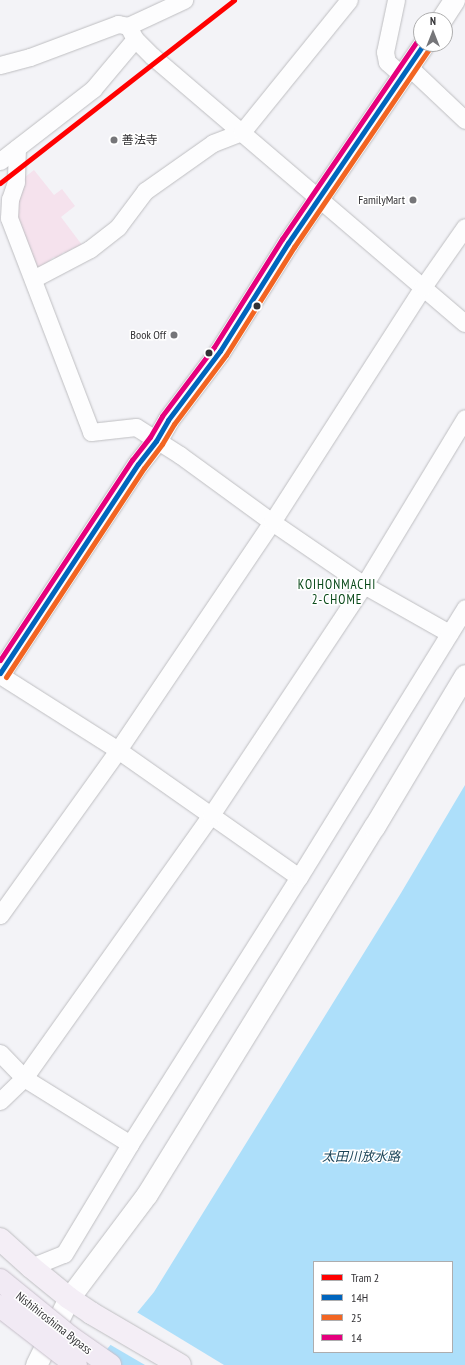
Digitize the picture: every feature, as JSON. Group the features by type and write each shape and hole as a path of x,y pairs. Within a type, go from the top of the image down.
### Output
{"highway":[{"path":"0,1239 31,1268 69,1298 91,1313 180,1365"},
{"name":"Nishihiroshima Bypass","path":"0,1280 64,1333 110,1365"},
{"path":"0,1285 53,1331 75,1356 102,1365"},
{"name":"Nishihiroshima Bypass","path":"0,1306 75,1356"}],"street":[{"path":"0,161 93,89 132,33 184,0"},
{"path":"32,279 90,250 118,227 145,190 213,143 242,132 349,0"},
{"path":"396,0 384,52 387,62 406,71 465,120"},
{"path":"446,12 454,0"},
{"path":"0,65 36,55 118,24 132,33 152,56 465,323"},
{"path":"299,877 118,750 0,674 138,464 156,441 168,420 220,351 288,243 419,52"},
{"path":"17,148 16,182 10,200 9,218 91,432 136,427 180,455 272,522 364,585 448,633"},
{"path":"0,915 118,750 272,522 423,287 465,227"},
{"path":"0,1101 24,1078 211,815 364,585 465,418"},
{"path":"31,1268 64,1254 130,1144 299,877 448,633 465,608"},
{"path":"36,1361 69,1298 147,1194 374,827 465,675"},
{"path":"0,1053 24,1078 130,1144"}],"shaded area":[{"path":"34,170 54,195 62,189 75,206 61,217 82,245 75,250 73,248 66,254 64,252 56,259 54,257 39,269 32,267 16,224 20,181"}],"water":[{"name":"太田川放水路","path":"465,785 465,1365 94,1365 154,1292 401,893"}],"pier":[{"path":"135,1311 224,1365 145,1365 109,1344"}],"tram line":[{"name":"2","path":"0,183 234,0"}],"transit line":[{"name":"14","path":"0,660 132,460 150,437 162,416 214,347 282,239 413,47"},
{"name":"14H","path":"0,673 138,464 156,441 168,420 220,351 288,243 419,52"},
{"name":"25","path":"6,677 174,424 226,355 294,247 427,52"}],"place":[{"name":"善法寺","path":"114,140"},
{"name":"FamilyMart","path":"413,200"},
{"name":"Book Off","path":"174,335"}],"district":[{"name":"KOIHONMACHI 2-CHOME","path":"337,594"}]}
